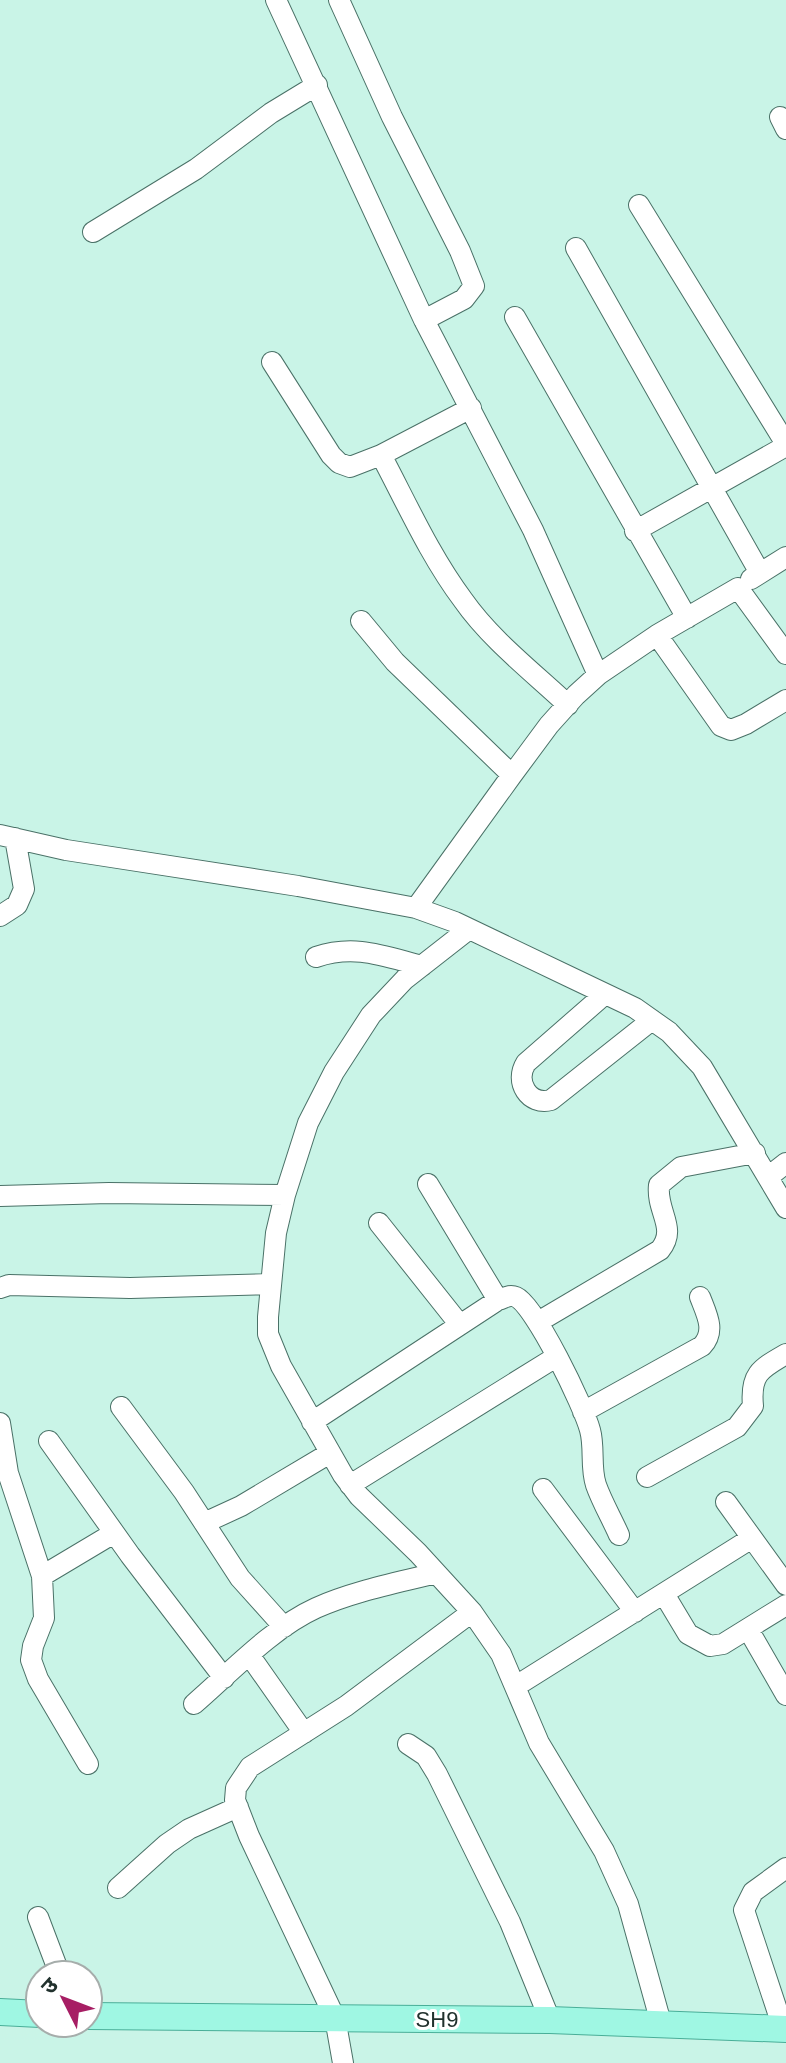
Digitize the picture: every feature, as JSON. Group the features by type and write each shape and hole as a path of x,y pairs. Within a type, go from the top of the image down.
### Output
{"main road":[{"path":"0,2012 24,2013"},
{"name":"SH9","path":"104,2016 550,2020 784,2028"}],"street":[{"path":"276,0 424,320 533,530 598,675"},
{"path":"339,0 474,286 464,299 424,320"},
{"path":"93,232 196,169 271,113 317,85"},
{"path":"635,531 786,445 639,205"},
{"path":"576,248 760,573"},
{"path":"515,317 687,618"},
{"path":"272,362 331,455 339,463 350,467 381,455 471,408"},
{"path":"381,455 464,602 483,625 568,705"},
{"path":"416,908 512,775 568,705 598,675 657,635 786,557"},
{"path":"738,588 786,654"},
{"path":"361,621 404,672 512,775"},
{"path":"657,635 721,726 731,730 786,700"},
{"path":"7,837 66,850 298,886 416,908 469,929 635,1008 669,1032 702,1067 786,1208"},
{"path":"0,916 17,905 24,889 7,837"},
{"path":"469,929 405,979 371,1015 334,1072 308,1123 276,1233 268,1334 281,1366 350,1485 472,1612 501,1654 539,1743 604,1851 628,1904 661,2023"},
{"path":"316,957 337,950 360,950 422,966"},
{"path":"605,994 526,1063 520,1072 520,1081 533,1100 540,1103 551,1100 652,1020"},
{"path":"538,1322 660,1250 669,1233 657,1200 659,1185 666,1177 681,1167 755,1153"},
{"path":"768,1177 786,1163"},
{"path":"428,1184 498,1300"},
{"path":"0,1196 109,1193 285,1195"},
{"path":"379,1223 460,1325"},
{"path":"0,1288 9,1285 130,1288 270,1284"},
{"path":"312,1422 498,1300 517,1297 538,1322 583,1412 594,1449 595,1483 619,1535"},
{"path":"583,1412 702,1346 710,1338 710,1325 700,1297"},
{"path":"647,1477 737,1427 753,1406 751,1389 756,1375 786,1354"},
{"path":"350,1485 556,1357"},
{"path":"121,1407 240,1578 284,1627"},
{"path":"0,1423 8,1473 42,1576 44,1618 31,1660 38,1679 88,1764"},
{"path":"49,1441 224,1678"},
{"path":"204,1523 241,1506 330,1453"},
{"path":"543,1489 635,1612"},
{"path":"726,1502 752,1538 778,1559 786,1585"},
{"path":"42,1576 114,1533"},
{"path":"516,1686 752,1538"},
{"path":"194,1704 284,1627 315,1608 436,1573"},
{"path":"664,1594 688,1634 710,1646 723,1644 786,1605"},
{"path":"343,2063 335,2018 238,1807 236,1788 250,1767 346,1706 472,1612"},
{"path":"748,1629 786,1695"},
{"path":"250,1656 304,1733"},
{"path":"408,1744 426,1756 437,1774 510,1922 550,2020"},
{"path":"118,1888 167,1844 189,1829 238,1807"},
{"path":"784,2028 744,1910 753,1892 786,1868"},
{"path":"38,1917 54,1959"}]}
